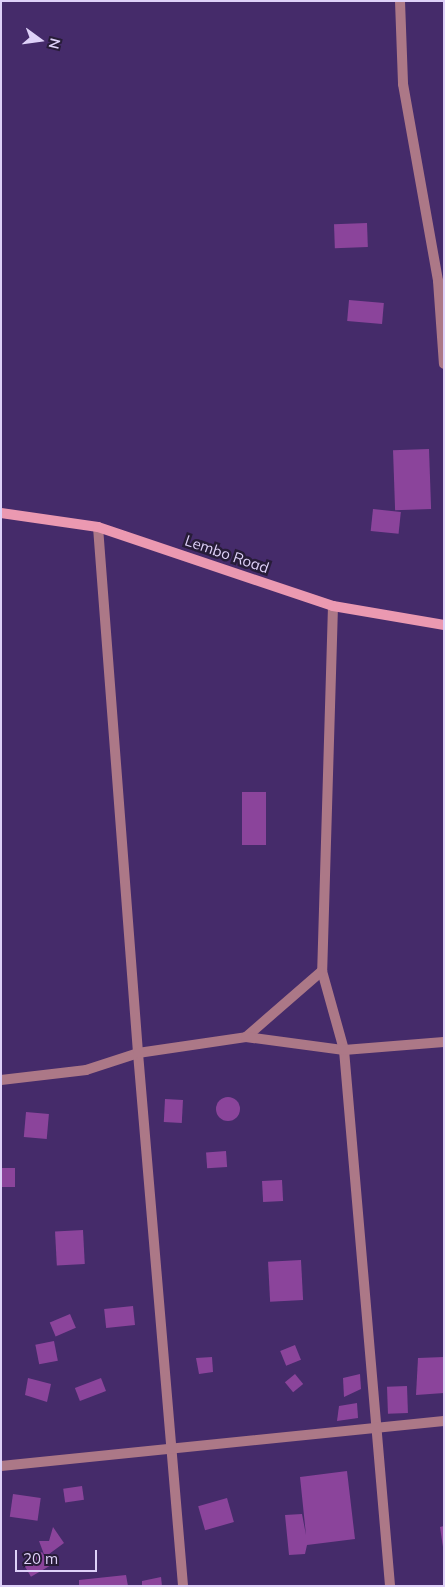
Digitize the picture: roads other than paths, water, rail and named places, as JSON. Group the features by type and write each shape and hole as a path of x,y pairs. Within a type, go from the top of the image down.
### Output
{"street":[{"path":"400,1 402,84 438,281 444,364"},
{"name":"Lembo Road","path":"1,513 98,527 333,606 444,625"},
{"path":"98,527 138,1053 184,1586"},
{"path":"333,606 322,971 344,1050 390,1586"},
{"path":"246,1037 322,971"},
{"path":"1,1080 86,1070 138,1053 246,1037 344,1050 444,1042"},
{"path":"1,1466 444,1420"}]}
